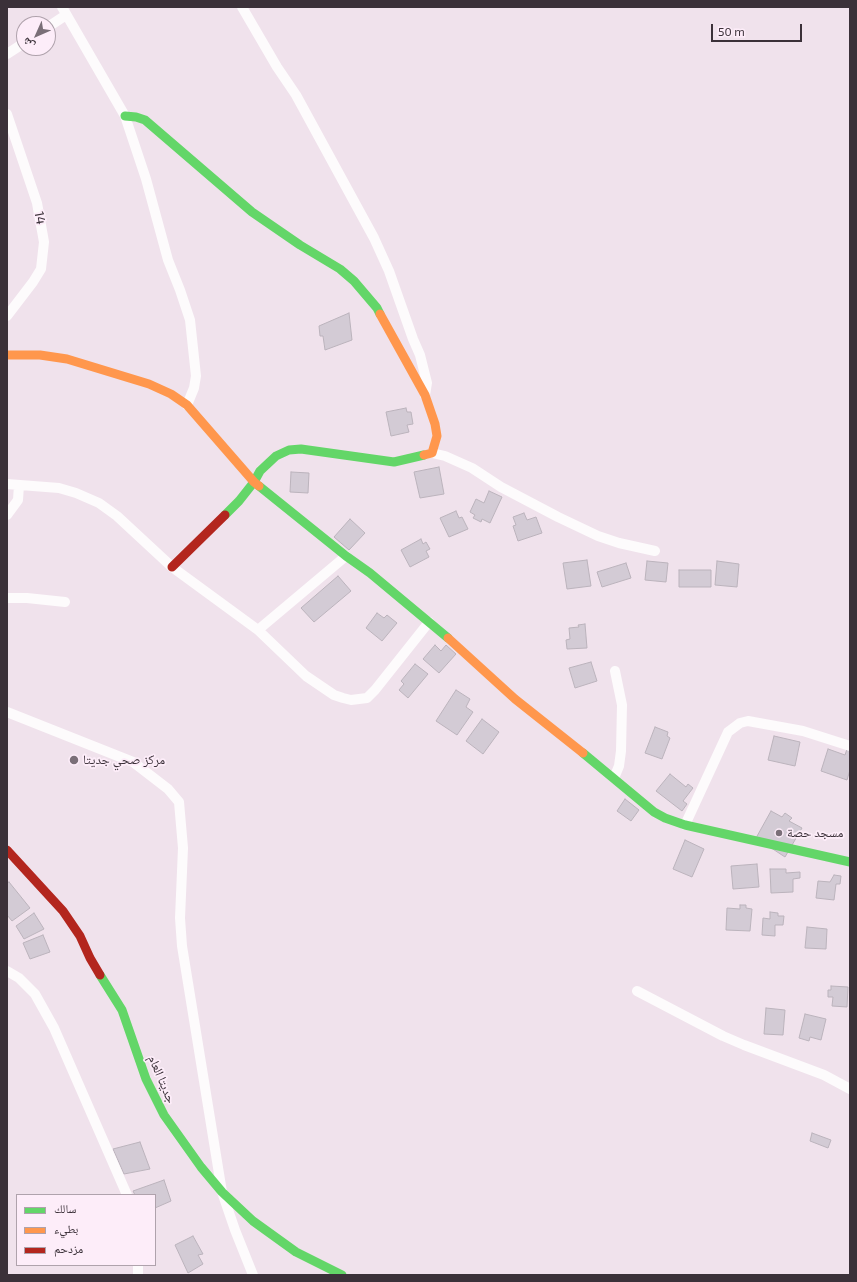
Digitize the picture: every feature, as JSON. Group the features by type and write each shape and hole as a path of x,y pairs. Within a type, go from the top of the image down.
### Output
{"street":[{"path":"242,7 277,67 296,95 374,238 420,355 427,383 425,395"},
{"path":"56,19 64,11 125,116 146,179 168,260 190,320 196,376 194,388 187,404"},
{"path":"7,54 16,48"},
{"path":"125,116 145,120 252,212 300,245 340,269 354,282 377,308 425,395 435,424 437,436 432,453"},
{"name":"14","path":"7,316 41,269 44,242 37,203 8,120"},
{"path":"7,355 40,355 67,358 149,384 171,394 187,404 254,482 346,556 370,573 463,649 515,699 654,812 665,818 685,825 850,862"},
{"path":"172,566 239,501 254,482 260,471 266,465 276,456 288,450 301,449 394,462 432,453 445,456 466,465 501,487 598,536 619,543 655,551"},
{"path":"7,484 59,488 89,498 117,516 172,566 258,630 306,676 334,695 351,700 367,698 429,622"},
{"path":"7,515 18,500 19,484"},
{"path":"258,630 346,556"},
{"path":"7,598 27,598 65,602"},
{"path":"614,778 619,766 621,751 622,705 615,671"},
{"path":"7,712 133,762 168,789 179,802 183,848 180,918 182,946 222,1192 234,1230 253,1275"},
{"path":"685,825 728,732 740,723 754,721 803,731 850,746"},
{"name":"جديتا العام","path":"7,850 43,888 71,921 90,958 122,1010 146,1079 164,1115 194,1158 222,1192 253,1221 302,1255 342,1275"},
{"path":"7,971 19,978 35,994 54,1028 127,1194"},
{"path":"637,991 723,1036 824,1075 850,1089"}],"building":[{"path":"349,313 352,340 325,350 323,336 320,336 319,326"},
{"path":"406,408 407,412 411,412 413,424 407,425 409,432 391,436 386,412"},
{"path":"439,467 444,494 420,498 414,472"},
{"path":"291,472 309,473 308,493 290,492"},
{"path":"489,491 502,497 490,523 482,519 481,522 473,518 475,515 470,512 476,499 484,503"},
{"path":"456,511 459,518 462,517 468,529 449,537 440,518"},
{"path":"524,513 527,520 536,517 542,533 518,541 513,526 516,525 513,517"},
{"path":"350,519 365,533 349,550 334,537"},
{"path":"421,539 423,544 426,542 430,549 426,551 429,557 410,567 401,550"},
{"path":"587,560 591,586 567,589 563,563"},
{"path":"647,561 668,563 666,582 645,580"},
{"path":"717,561 739,564 737,587 715,585"},
{"path":"626,563 631,578 602,587 597,572"},
{"path":"679,570 711,570 711,587 679,587"},
{"path":"338,576 351,591 314,622 301,608"},
{"path":"377,613 384,618 387,615 397,623 382,641 366,628"},
{"path":"585,624 587,648 567,649 566,640 570,639 569,628 579,627 578,625"},
{"path":"435,645 441,651 446,645 456,654 439,673 423,659"},
{"path":"591,662 597,681 575,688 569,668"},
{"path":"415,664 428,674 408,698 399,690 404,684 401,681"},
{"path":"456,690 470,699 466,707 473,712 457,735 436,721"},
{"path":"482,719 499,732 483,754 466,741"},
{"path":"655,727 668,732 667,736 670,738 662,759 645,753"},
{"path":"774,736 800,742 795,766 768,760"},
{"path":"828,749 845,755 847,749 850,750 850,770 847,780 821,771"},
{"path":"670,774 686,787 688,784 693,788 683,801 687,804 682,811 656,791"},
{"path":"625,799 639,810 631,821 617,811"},
{"name":"مسجد حصة","path":"771,811 782,817 785,813 792,818 789,821 802,828 785,857 756,838"},
{"path":"685,840 704,849 692,877 673,869"},
{"path":"757,864 759,887 733,889 731,866"},
{"path":"770,869 786,869 786,873 800,872 800,878 793,879 793,892 771,893"},
{"path":"834,875 841,876 840,884 836,884 834,900 816,898 818,881 830,882"},
{"path":"9,882 30,908 12,921 7,915 7,883"},
{"path":"740,905 746,905 746,908 752,909 750,931 726,930 727,908 740,909"},
{"path":"770,912 778,913 778,916 784,916 783,925 775,925 775,936 762,935 763,918 770,919"},
{"path":"34,913 44,929 24,939 16,926"},
{"path":"807,927 827,929 826,949 805,948"},
{"path":"43,935 50,952 30,959 23,943"},
{"path":"831,986 848,987 847,1007 832,1006 833,997 828,997 828,990 831,990"},
{"path":"766,1008 785,1010 783,1035 764,1034"},
{"path":"805,1014 826,1019 821,1040 810,1037 809,1041 799,1038"},
{"path":"812,1133 831,1140 828,1148 810,1141"},
{"path":"140,1142 150,1169 124,1174 113,1149"},
{"path":"164,1180 171,1201 156,1208 156,1194 134,1194 133,1191"},
{"path":"193,1236 203,1254 198,1255 203,1264 188,1273 175,1245"}],"traffic: fast":[{"path":"125,116 145,120 252,212 300,245 340,269 354,281 377,308 380,314"},
{"path":"225,515 239,501 254,482 260,471 276,456 289,450 301,449 394,462 424,455"},
{"path":"259,486 346,556 370,573 448,638"},
{"path":"583,753 654,812 665,818 685,825 850,862"},
{"path":"100,975 122,1010 146,1079 164,1115 201,1167 222,1192 253,1221 296,1252 342,1275"}],"traffic: slow":[{"path":"380,314 425,395 435,424 437,436 432,453 424,455"},
{"path":"7,355 40,355 67,359 149,384 171,394 187,405 259,486"},
{"path":"448,638 515,699 583,753"}],"traffic: jam":[{"path":"172,567 225,515"},
{"path":"7,850 63,911 80,936 100,975"}],"place":[{"name":"مركز صحي جديتا","path":"74,760"},
{"name":"مسجد حصة","path":"779,833"}]}
